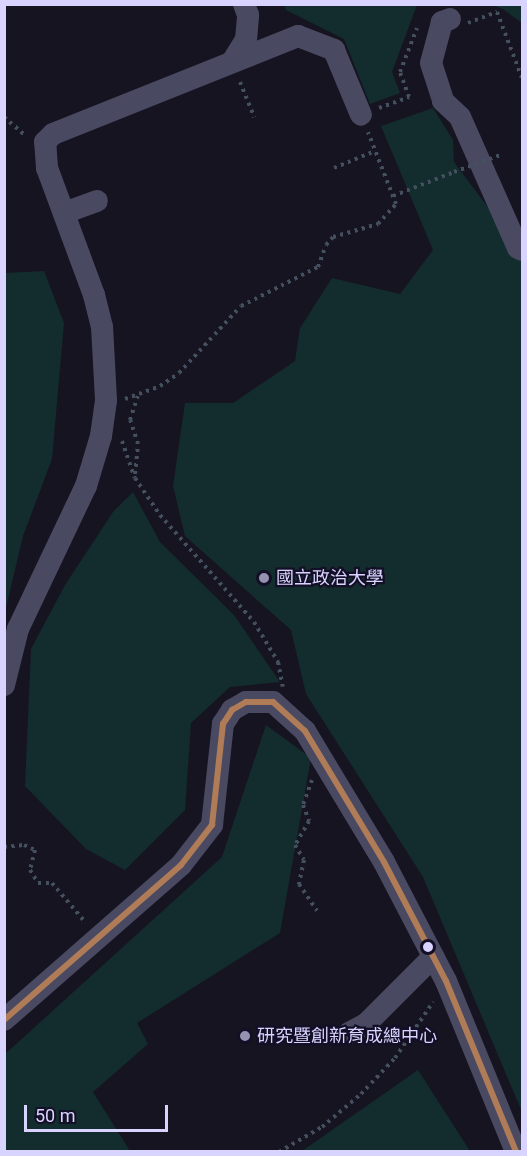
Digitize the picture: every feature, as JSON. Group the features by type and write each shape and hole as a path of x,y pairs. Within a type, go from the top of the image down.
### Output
{"lane":[{"path":"235,71 246,40 248,15 244,4"},
{"path":"450,19 442,22 431,63 443,101 460,117 522,250"},
{"path":"4,685 18,629 86,486 105,408 102,327 46,162 45,142 52,134 235,71 298,36 334,50 361,115"},
{"path":"64,213 97,201"},
{"path":"4,1020 181,865 212,825 223,724 232,710 260,700 273,702 286,710 328,765 446,981 516,1152"},
{"path":"350,1033 366,1024 433,957"}],"path":[{"path":"450,19 458,27 497,12 522,78"},
{"path":"286,710 278,662 254,622 186,547 135,478 118,429 105,408 138,396 179,374 241,306 318,267 326,244 333,237 378,224 396,204 361,115 409,96 400,72 419,24"},
{"path":"235,71 254,117"},
{"path":"4,117 24,136 45,142"},
{"path":"333,168 375,152"},
{"path":"393,196 502,154"},
{"path":"135,478 138,444 130,420 138,396"},
{"path":"317,911 298,884 304,860 295,845 309,821 303,805 311,781 328,765"},
{"path":"4,847 24,845 35,850 30,870 38,883 52,883 99,938"},
{"path":"279,1152 322,1127 361,1094 395,1058 446,981"}],"green space":[{"path":"284,5 417,5 392,72 400,93 370,104 344,39 286,10"},
{"path":"491,5 522,5 522,23 503,9"},
{"path":"433,108 453,140 454,162 522,253 522,1112 423,877 306,694 291,630 185,536 173,486 185,403 233,403 295,361 300,328 332,278 400,294 433,250 381,126"},
{"path":"44,271 64,323 52,459 23,536 5,612 5,273"},
{"path":"133,492 160,542 234,615 280,682 230,687 191,723 185,810 125,870 86,849 25,786 31,649 65,585 113,512"},
{"path":"266,725 311,758 280,933 137,1023 148,1044 93,1092 130,1151 5,1151 4,1055 222,857"},
{"path":"418,1070 470,1151 302,1151"}],"transit line":[{"path":"4,1020 181,865 212,825 223,724 232,710 246,702 273,702 305,731 384,862 446,981 516,1152"}],"place":[{"name":"國立政治大學","path":"264,578"},
{"name":"研究暨創新育成總中心","path":"245,1036"}]}
